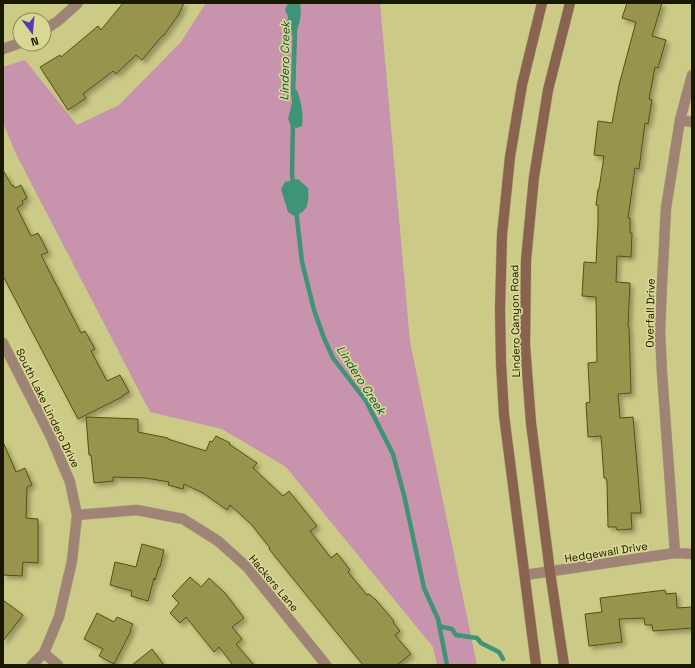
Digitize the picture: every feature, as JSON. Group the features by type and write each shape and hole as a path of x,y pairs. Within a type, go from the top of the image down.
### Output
{"main road":[{"name":"Lindero Canyon Road","path":"536,665 504,415 500,309 502,242 510,157 520,92 542,3"},
{"name":"Lindero Canyon Road","path":"564,665 550,572 530,415 525,345 526,260 534,177 548,90 570,3"}],"street":[{"path":"52,25 78,3"},
{"name":"Overfall Drive","path":"675,553 660,331 666,208 680,120 692,75"},
{"path":"680,120 692,122"},
{"name":"South Lake Lindero Drive","path":"3,343 51,437 70,482 77,515 72,561 59,617 44,653 32,665"},
{"name":"Hackers Lane","path":"77,515 137,510 182,519 218,542 248,568 326,665"},
{"name":"Hedgewall Drive","path":"525,575 675,553 692,554"},
{"path":"44,653 58,665"}],"shaded area":[{"path":"206,3 380,3 410,342 477,665 437,665 433,647 286,467 222,429 150,412 16,154 3,122 3,67 25,60 77,125 119,105 181,42"},
{"path":"288,3 300,3 300,21 293,36 287,26 288,16 285,10"},
{"path":"291,88 297,90 302,108 302,126 297,128 291,126 288,119 292,103"},
{"path":"298,179 308,188 308,202 303,212 294,216 288,212 281,189 285,182"}],"building":[{"path":"123,3 184,3 179,14 164,35 142,60 136,55 116,74 113,71 83,94 86,98 68,110 40,67 60,55 61,57 98,26 101,30"},
{"path":"627,3 662,3 652,36 666,40 658,68 655,67 649,99 652,100 648,124 645,123 639,169 635,168 628,218 630,218 630,233 632,233 631,257 617,256 616,282 630,283 628,327 631,393 618,394 620,418 633,417 641,513 631,513 632,529 617,530 616,527 608,527 607,482 606,478 604,478 601,436 588,437 586,403 590,402 588,363 597,362 596,297 582,296 584,262 596,263 598,205 596,205 604,156 594,155 598,121 612,123 619,85 636,22 622,18"},
{"path":"3,170 12,186 13,185 15,188 21,185 27,198 22,201 23,204 17,208 31,236 38,233 48,252 41,255 81,333 85,331 95,349 91,351 107,381 120,375 129,392 78,419 3,276"},
{"path":"86,417 138,419 138,432 168,438 206,451 210,441 212,442 216,436 230,443 229,444 257,463 253,468 283,496 289,491 317,526 310,531 331,558 337,553 350,570 348,572 367,595 369,594 376,600 394,621 393,622 400,631 395,635 411,654 397,665 363,665 269,549 270,548 251,524 230,505 227,510 203,493 184,484 183,489 168,485 169,482 146,478 113,477 113,481 94,483 91,455 89,455"},
{"path":"3,442 16,472 25,468 32,485 27,487 26,518 38,519 38,563 23,562 22,576 3,575"},
{"path":"142,544 164,550 160,567 155,580 154,578 148,601 131,596 132,591 110,585 115,562 136,567"},
{"path":"190,577 201,587 209,578 225,593 244,618 232,627 242,639 236,644 254,665 233,665 219,647 214,652 186,617 180,623 170,613 179,603 172,596"},
{"path":"665,590 666,594 676,593 677,608 692,607 692,628 653,631 652,625 645,625 644,618 619,619 622,642 589,646 585,614 602,612 600,598"},
{"path":"3,600 23,615 3,641"},
{"path":"97,613 114,622 117,617 133,624 114,664 99,656 103,649 84,639"},
{"path":"152,649 164,665 132,665"}],"waterway":[{"name":"Lindero Creek","path":"293,94 295,30"},
{"name":"Lindero Creek","path":"293,122 293,184"},
{"name":"Lindero Creek","path":"296,210 302,262 314,310 324,338 333,358 366,401 393,454 404,495 424,588 438,619 447,665"},
{"path":"439,624 442,627 452,629 456,635 477,638 481,643 499,652 503,659"}]}
